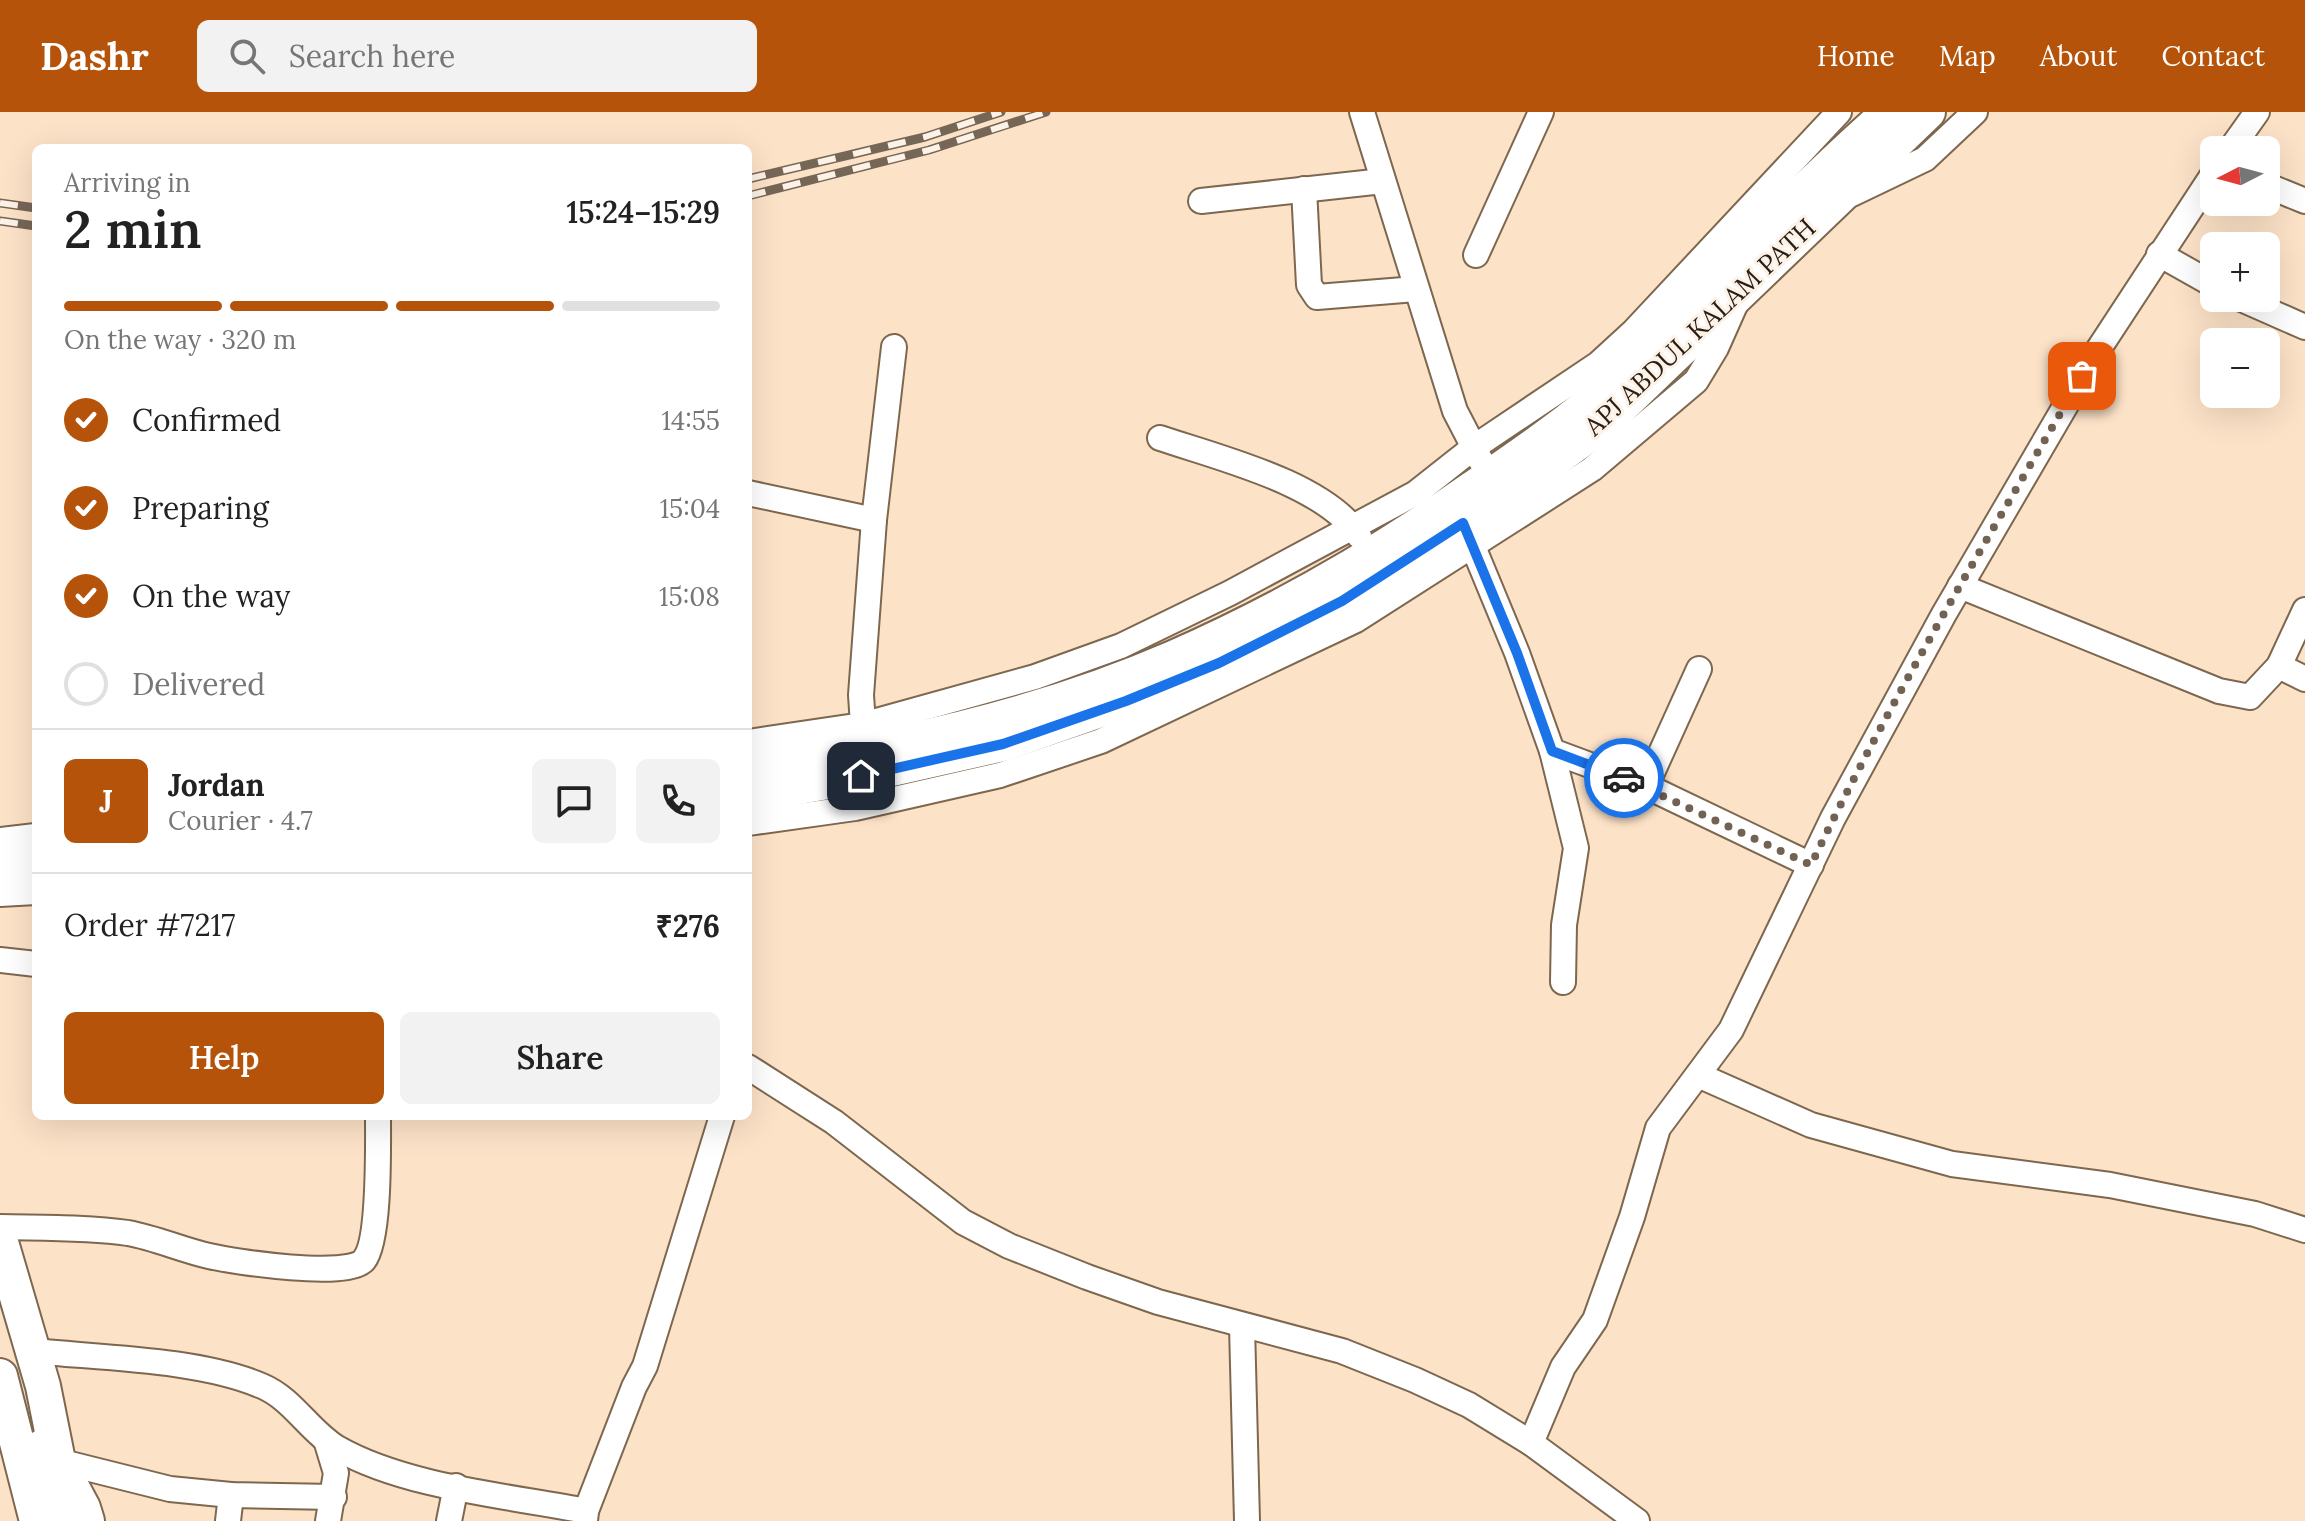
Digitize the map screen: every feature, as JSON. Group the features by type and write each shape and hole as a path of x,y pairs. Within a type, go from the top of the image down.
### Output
{"highway":[{"name":"APJ ABDUL KALAM PATH","path":"752,796 852,793 1126,701 1219,663 1468,535 1489,473 1601,426 1830,205 1846,170 1889,112"},
{"name":"APJ ABDUL KALAM PATH","path":"752,767 864,736 936,734 1039,690 1173,658 1297,597 1414,530 1489,473 1565,423 1608,387 1666,313 1846,170 1928,112"},
{"path":"0,845 32,841"},
{"path":"0,873 32,868"},
{"path":"0,1239 43,1386 58,1461 87,1521"},
{"path":"0,1376 37,1521"}],"main road":[{"path":"0,1281 60,1521"}],"street":[{"path":"1039,690 1230,593 1416,493 1489,473 1455,411 1362,112"},
{"path":"1476,255 1541,112"},
{"path":"1666,313 1838,112"},
{"path":"1830,205 1925,159 1975,112"},
{"path":"2240,136 2257,112"},
{"path":"1201,201 1383,181"},
{"path":"1304,189 1312,293 1325,298 1416,289"},
{"path":"2280,191 2305,201"},
{"path":"1531,1443 1563,1367 1595,1320 1632,1217 1658,1128 1731,1030 1833,818 1960,586 2098,350 2200,194"},
{"path":"2159,254 2200,277"},
{"path":"1563,982 1564,925 1576,848 1552,751 1517,653 1468,535 1592,469 1696,381 1716,348 1742,290"},
{"path":"2271,312 2305,327"},
{"path":"752,742 864,736 861,695 874,520 894,347"},
{"path":"1160,438 1261,472 1322,500 1352,526 1371,555"},
{"path":"752,494 874,520"},
{"path":"1960,586 2219,691 2250,697 2279,666 2305,610"},
{"path":"2279,666 2305,679"},
{"path":"1646,786 1699,669"},
{"path":"1552,751 1646,786 1811,865"},
{"path":"752,822 852,793"},
{"path":"0,894 32,892"},
{"path":"0,960 32,964"},
{"path":"752,1070 834,1122 963,1222 1009,1246 1101,1282 1242,1326 1342,1351 1415,1380 1469,1405 1531,1443 1637,1521"},
{"path":"1698,1075 1811,1125 1952,1164 2110,1185 2255,1214 2305,1230"},
{"path":"0,1227 117,1232 253,1264 304,1268 356,1267 365,1259 371,1246 378,1120"},
{"path":"33,1351 193,1368 240,1378 264,1386 280,1396 335,1446 384,1469 585,1516 634,1387 645,1366 721,1120"},
{"path":"1242,1326 1247,1521"},
{"path":"58,1461 170,1489 331,1509 336,1473 326,1440"},
{"path":"449,1521 456,1486"},
{"path":"228,1521 231,1495"}],"railway":[{"path":"752,178 925,137 1001,112"},
{"path":"752,195 929,150 1046,112"},
{"path":"0,203 32,207"},
{"path":"0,221 32,225"}],"way so far":[{"path":"1624,778 1811,865 1833,818 1944,614 2082,376"}],"route":[{"path":"861,776 1003,744 1126,701 1219,663 1342,601 1463,523 1517,653 1552,751 1624,778"}]}
